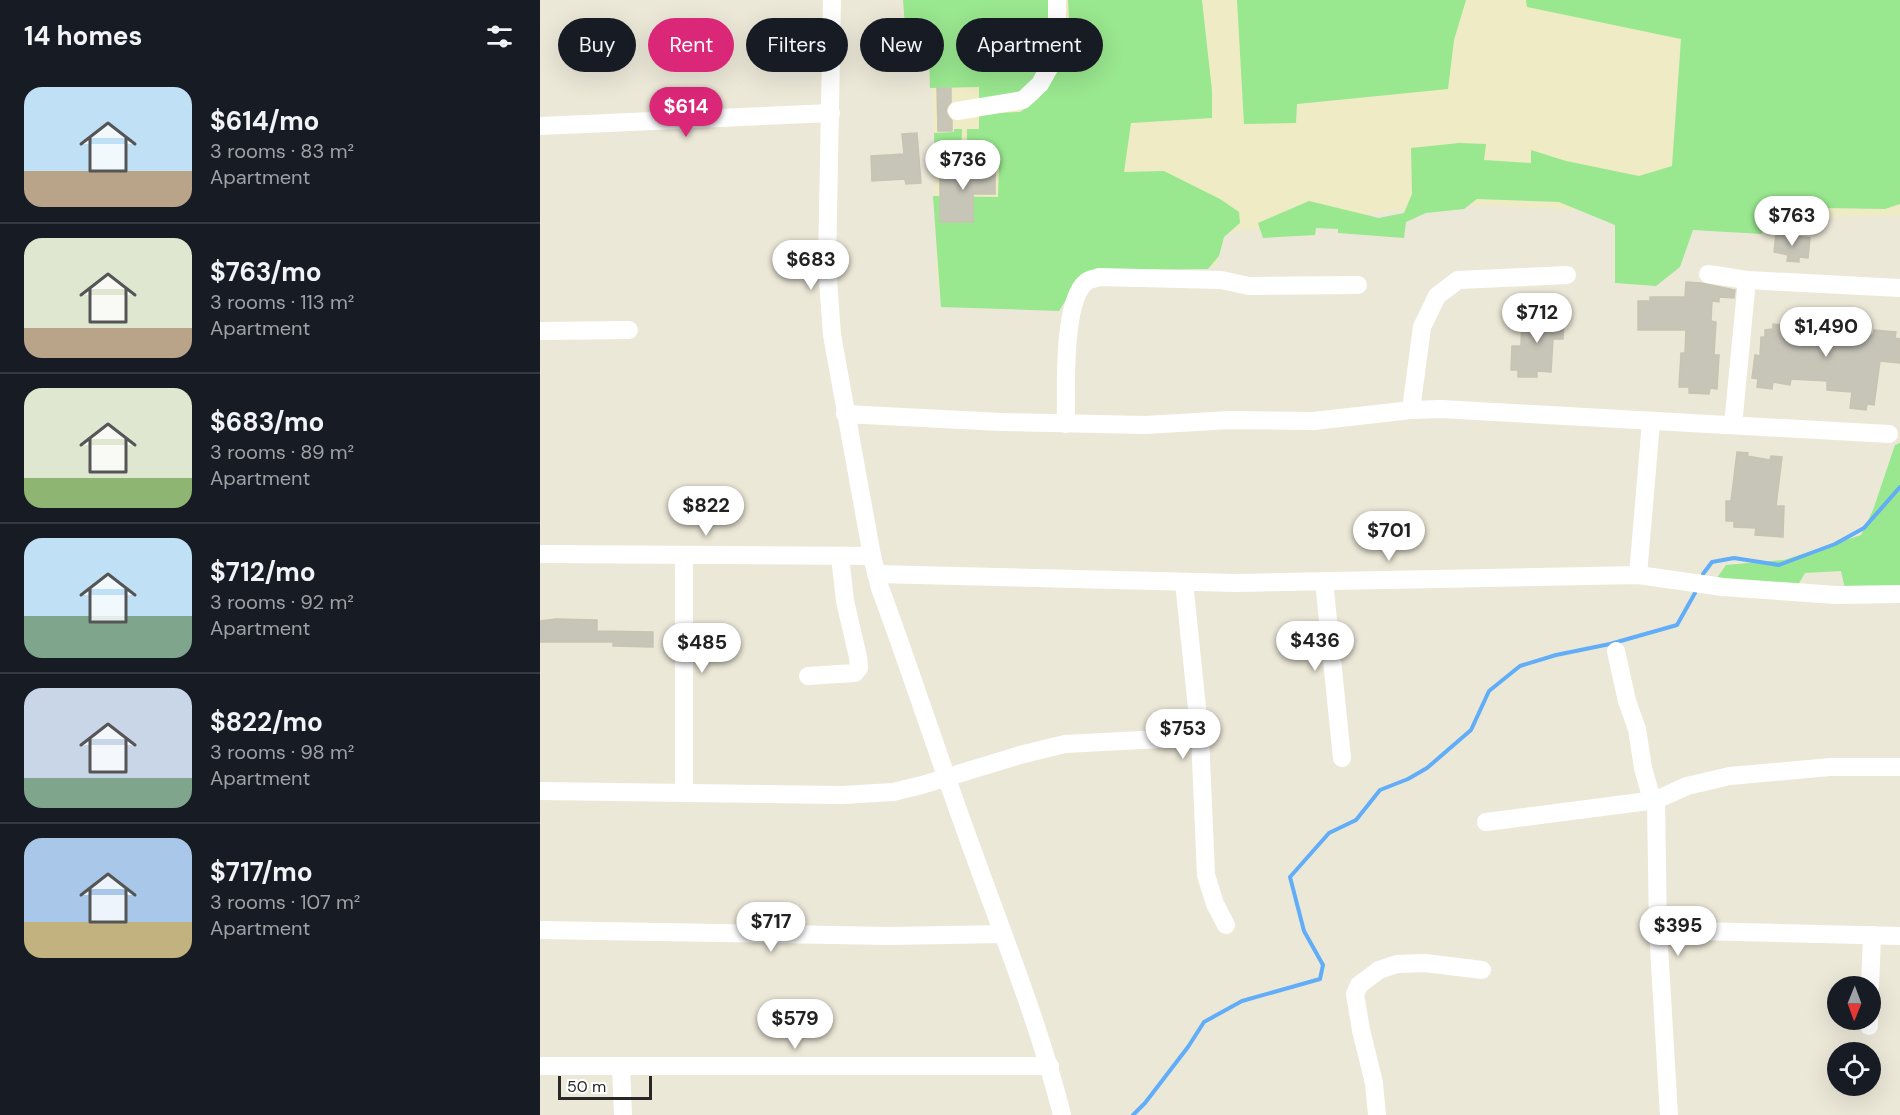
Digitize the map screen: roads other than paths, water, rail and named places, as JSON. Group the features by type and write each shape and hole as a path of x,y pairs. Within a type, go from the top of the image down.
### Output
{"street":[{"path":"832,0 827,266 832,335 872,556 876,574 945,777 1035,1020 1050,1066 1062,1115"},
{"path":"957,111 1023,100 1040,84 1048,68 1057,35 1057,0"},
{"path":"540,126 831,113"},
{"path":"1708,274 1747,280 1900,288"},
{"path":"1411,410 1422,327 1437,296 1458,280 1567,275"},
{"path":"1066,423 1069,325 1080,290 1085,282 1099,277 1221,280 1248,286 1358,285"},
{"path":"1733,425 1747,280"},
{"path":"540,331 629,330"},
{"path":"845,414 1001,422 1145,425 1230,420 1314,421 1411,410 1441,409 1889,434"},
{"path":"1638,575 1650,422"},
{"path":"540,554 872,556"},
{"path":"684,555 684,792"},
{"path":"808,676 855,673 859,668 860,663 845,601 840,556"},
{"path":"876,574 1184,582 1638,575 1723,587 1836,595 1900,594"},
{"path":"1324,581 1342,758"},
{"path":"1184,582 1200,737 1206,875 1215,904 1226,925"},
{"path":"1616,651 1627,701 1637,729 1643,768 1654,800 1658,930 1669,1115"},
{"path":"540,791 853,794 893,792 1065,744 1200,737"},
{"path":"1486,822 1654,800 1687,786 1730,776 1830,767 1900,767"},
{"path":"540,930 889,936 1002,934"},
{"path":"1658,930 1900,936"},
{"path":"1870,976 1872,935"},
{"path":"1377,1115 1374,1083 1361,1030 1356,994 1359,985 1379,970 1396,964 1425,963 1482,970"},
{"path":"540,1066 1050,1066"},
{"path":"621,1066 623,1115"}],"waterway":[{"path":"1703,574 1712,562 1734,558 1779,565 1835,544 1864,528 1900,487"},
{"path":"1133,1115 1188,1047 1204,1022 1242,1001 1320,979 1323,965 1304,931 1290,877 1329,833 1356,820 1380,790 1408,779 1427,768 1471,730 1489,691 1520,666 1677,625 1695,593"}]}
